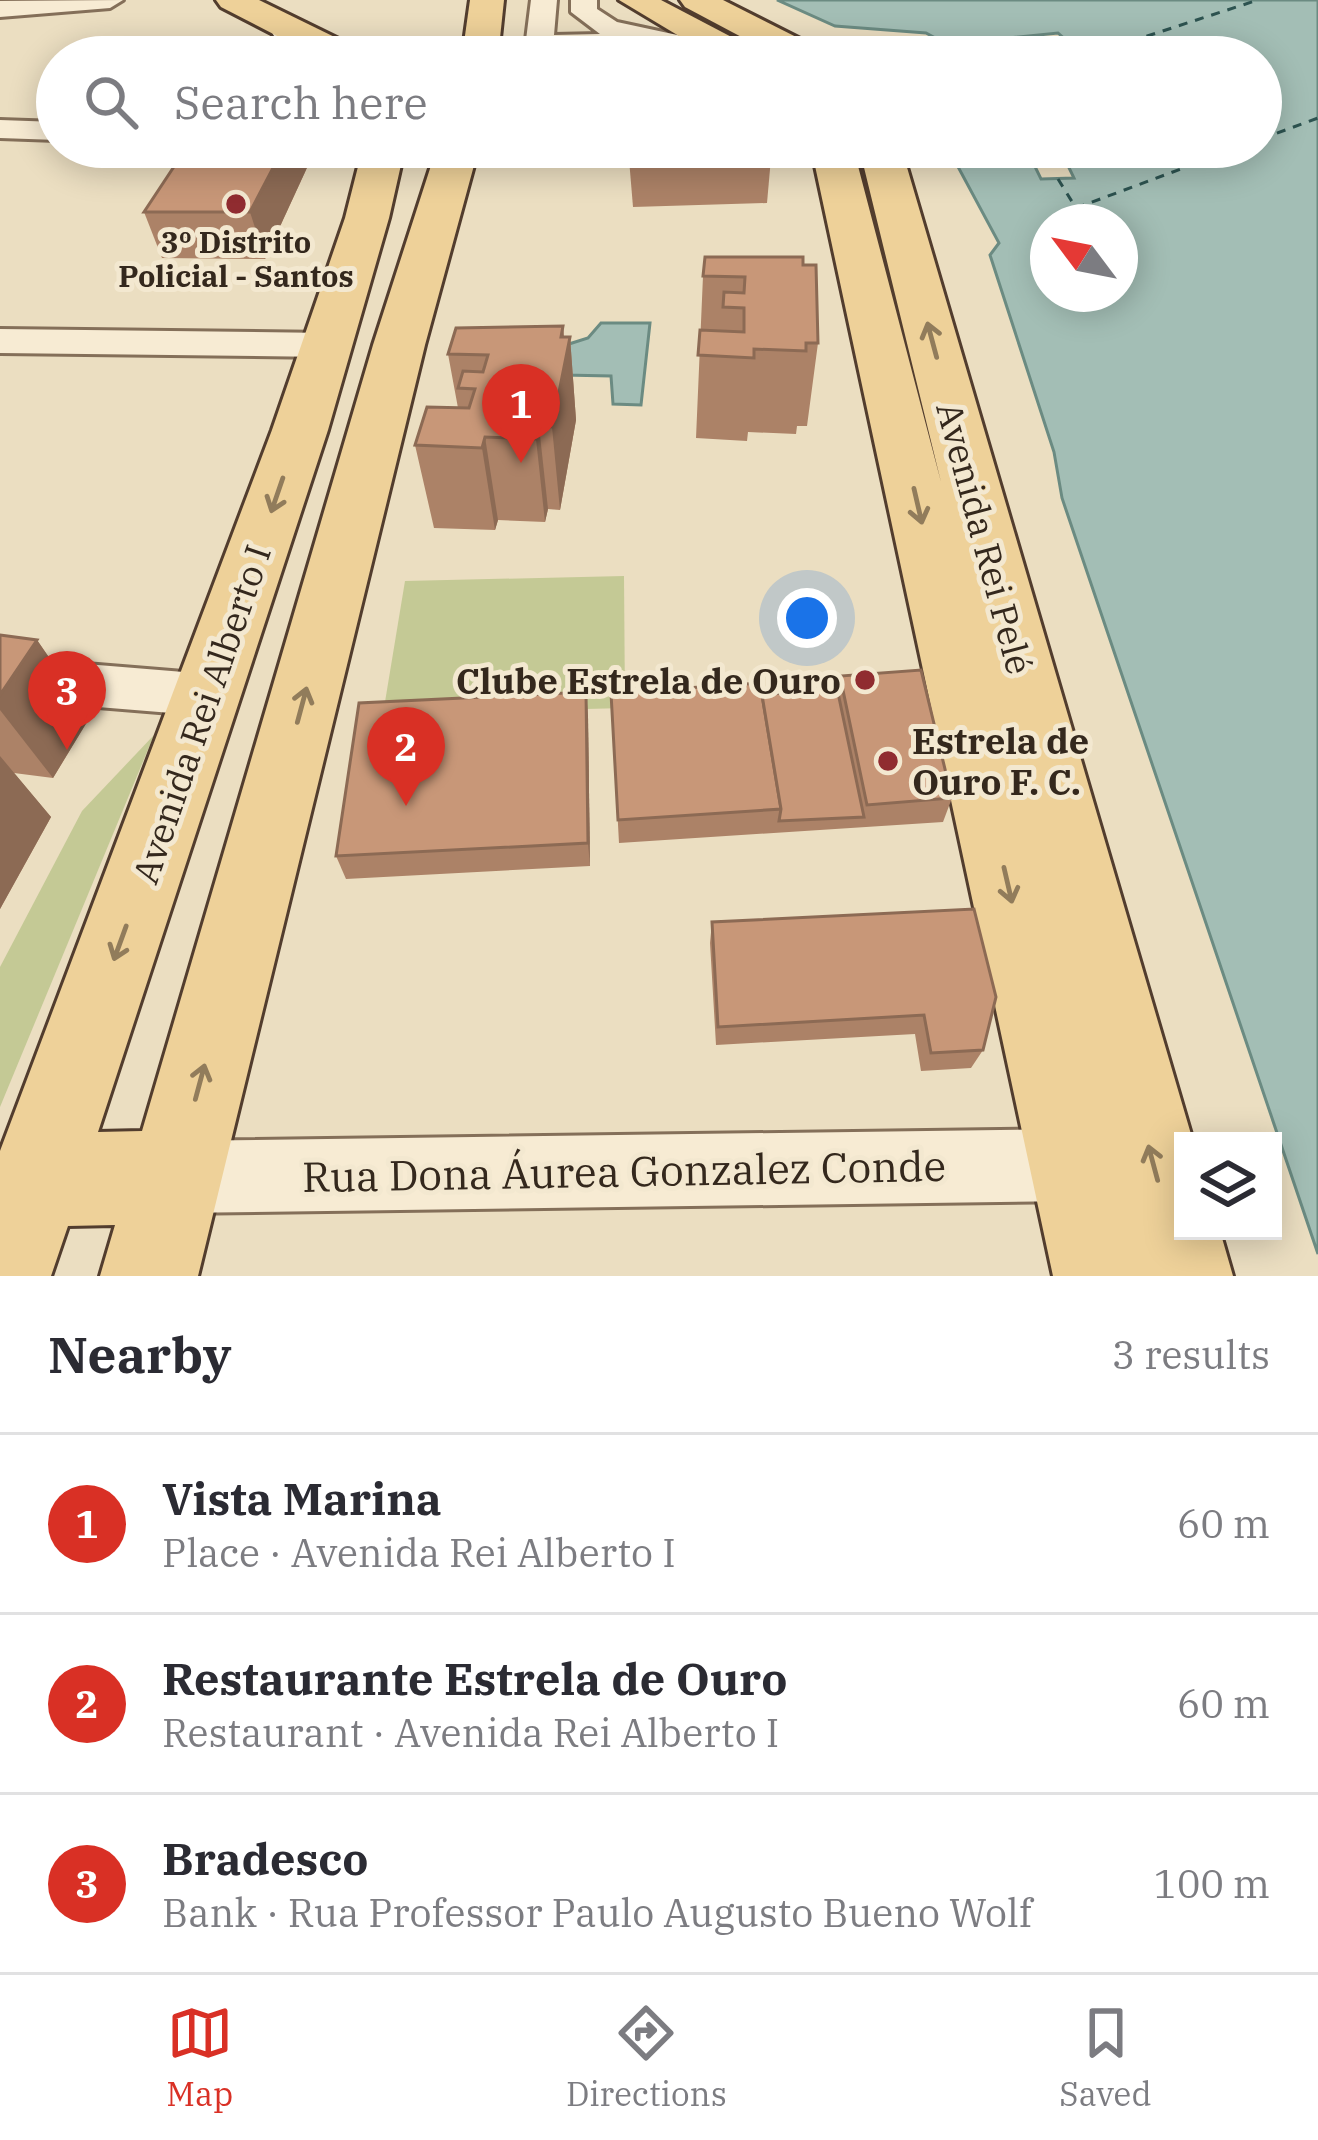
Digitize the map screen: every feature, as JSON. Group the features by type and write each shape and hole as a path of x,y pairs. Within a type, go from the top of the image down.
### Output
{"main road":[{"path":"233,0 280,36"},
{"path":"481,36 487,0"},
{"path":"636,0 702,36"},
{"path":"697,0 766,36"},
{"name":"Avenida Rei Alberto I","path":"149,1276 377,430 363,345 367,218 379,168"},
{"name":"Avenida Rei Alberto I","path":"2,1276 300,430 363,345 436,218 451,168"},
{"name":"Avenida Rei Pelé","path":"837,168 1102,1276"},
{"name":"Avenida Rei Pelé","path":"886,168 1184,1276"},
{"path":"367,218 436,218"},
{"path":"300,430 377,430"},
{"path":"36,1180 175,1177"}],"street":[{"path":"534,36 544,0"},
{"path":"584,0 584,12 608,28 645,36"},
{"path":"0,9 103,1"},
{"path":"0,129 36,130"},
{"path":"0,341 363,345"},
{"path":"0,678 208,694"},
{"name":"Rua Dona Áurea Gonzalez Conde","path":"175,1177 1073,1165"}],"green space":[{"path":"624,576 625,708 383,714 405,581"},
{"path":"154,735 0,1107 0,967 82,811"}],"water":[{"path":"777,0 1318,0 1318,1254 1282,1148 1282,1132 1277,1132 1062,498 1054,452 990,255 999,243 959,168 1036,168 1041,179 1074,178 1069,168 1282,168 1282,36 932,36 835,26"},
{"path":"601,323 650,323 641,405 613,404 611,376 564,375 569,344 588,338"}],"building":[{"path":"173,168 273,168 250,212 144,212"},
{"path":"705,257 803,257 803,265 816,265 818,343 806,343 806,351 754,349 754,358 698,355 700,330 744,332 744,308 723,307 724,292 744,293 745,277 703,276"},
{"path":"563,326 561,337 570,337 552,427 539,426 536,439 485,437 482,448 415,445 427,407 469,408 475,389 458,388 463,371 483,372 488,355 448,354 456,328"},
{"path":"0,635 37,640 0,695"},
{"name":"Estrela de Ouro F. C.","path":"921,670 952,798 867,805 840,676"},
{"path":"760,683 781,809 618,820 611,693"},
{"path":"837,688 864,817 779,821 762,695"},
{"path":"586,692 588,843 336,856 359,703"},
{"path":"974,909 996,997 983,1050 931,1053 924,1015 718,1027 712,922"}],"ferry route":[{"path":"1147,36 1258,0"},
{"path":"1282,131 1318,118"},
{"path":"1058,179 1076,208 1184,168"}],"place":[{"name":"3º Distrito Policial - Santos","path":"236,204"},
{"name":"Vista Marina","path":"521,463"},
{"name":"Clube Estrela de Ouro","path":"865,680"},
{"name":"Bradesco","path":"67,750"},
{"name":"Estrela de Ouro F. C.","path":"888,761"},
{"name":"Restaurante Estrela de Ouro","path":"406,806"}]}
